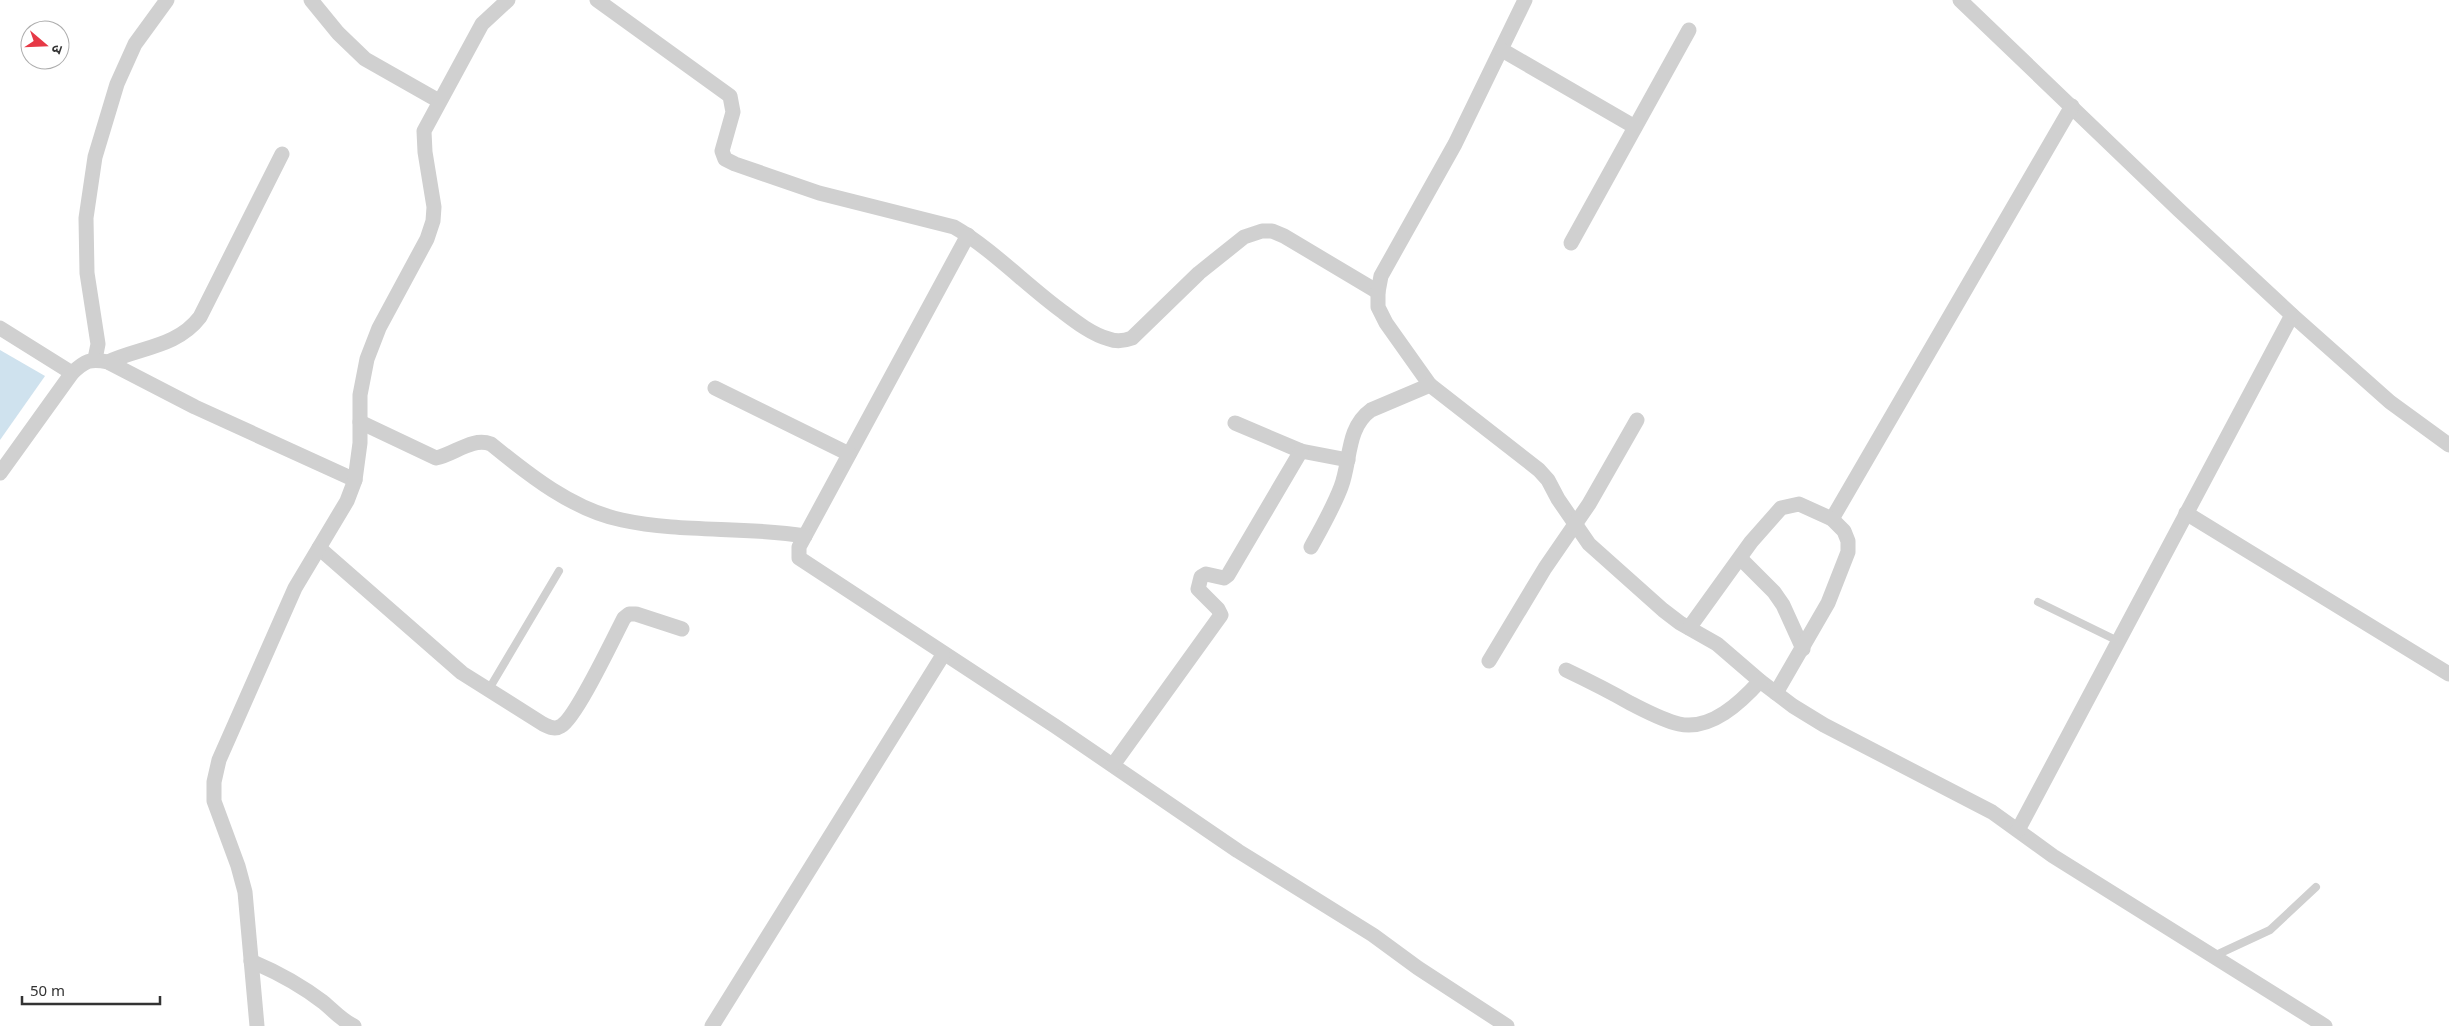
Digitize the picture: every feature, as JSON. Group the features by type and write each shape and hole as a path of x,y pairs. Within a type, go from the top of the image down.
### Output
{"street":[{"path":"101,360 98,330 87,274 86,218 95,157 117,84 135,44 167,0"},
{"path":"312,0 338,33 365,59 440,100"},
{"path":"597,0 730,96 732,112 722,151 725,159 819,193 954,227 968,235 1032,289 1078,323 1108,339 1122,341 1132,338 1200,273 1244,238 1262,231 1272,231 1284,236 1378,292"},
{"path":"1525,0 1455,144 1381,276 1378,307 1386,323 1430,385 1539,470 1548,480 1589,544 1664,610 1689,628 1717,644 1760,682 1824,725 1965,797 2018,830 2053,856 2325,1026"},
{"path":"1960,0 2179,210 2292,315 2390,402 2449,445"},
{"path":"257,1026 245,892 214,800 214,782 219,760 295,588 348,501 355,480 360,422 360,395 367,360 379,328 427,239 433,221 434,208 424,152 424,131 482,24 499,2"},
{"path":"1572,243 1689,30"},
{"path":"1502,50 1635,127"},
{"path":"1832,519 2072,106"},
{"path":"0,473 72,373 86,361 101,360 178,338 191,330 200,317 282,154"},
{"path":"968,235 799,547 799,558 1245,856 1374,935 1418,968 1507,1026"},
{"path":"2018,830 2292,315"},
{"path":"0,328 72,373"},
{"path":"101,360 195,407 355,480"},
{"path":"1311,547 1331,511 1342,485 1355,427 1362,416 1371,410 1430,385"},
{"path":"716,388 849,454"},
{"path":"1489,661 1545,568 1589,504 1637,420"},
{"path":"360,422 436,458 475,442 483,441 491,444 544,484 588,508 622,520 680,527 786,533 805,536"},
{"path":"1235,423 1301,451 1348,460"},
{"path":"1113,766 1221,615 1218,608 1198,589 1201,577 1206,574 1224,578 1228,575 1301,451"},
{"path":"1689,628 1751,542 1781,508 1799,504 1832,519 1844,532 1848,541 1848,552 1828,603 1776,693"},
{"path":"2186,513 2449,674"},
{"path":"319,548 436,652 488,690 543,724 553,728 561,726 588,687 624,618 629,614 636,614 682,629"},
{"path":"1740,558 1784,605 1803,649"},
{"path":"712,1026 943,655"},
{"path":"1566,670 1658,717 1680,725 1710,720 1730,710 1760,682"},
{"path":"251,962 275,971 298,985 324,1003 342,1020 354,1026"}],"lane":[{"path":"488,690 559,571"},
{"path":"2038,602 2118,641"},
{"path":"2213,957 2270,930 2316,887"}],"water":[{"path":"0,350 45,376 0,440"}]}
